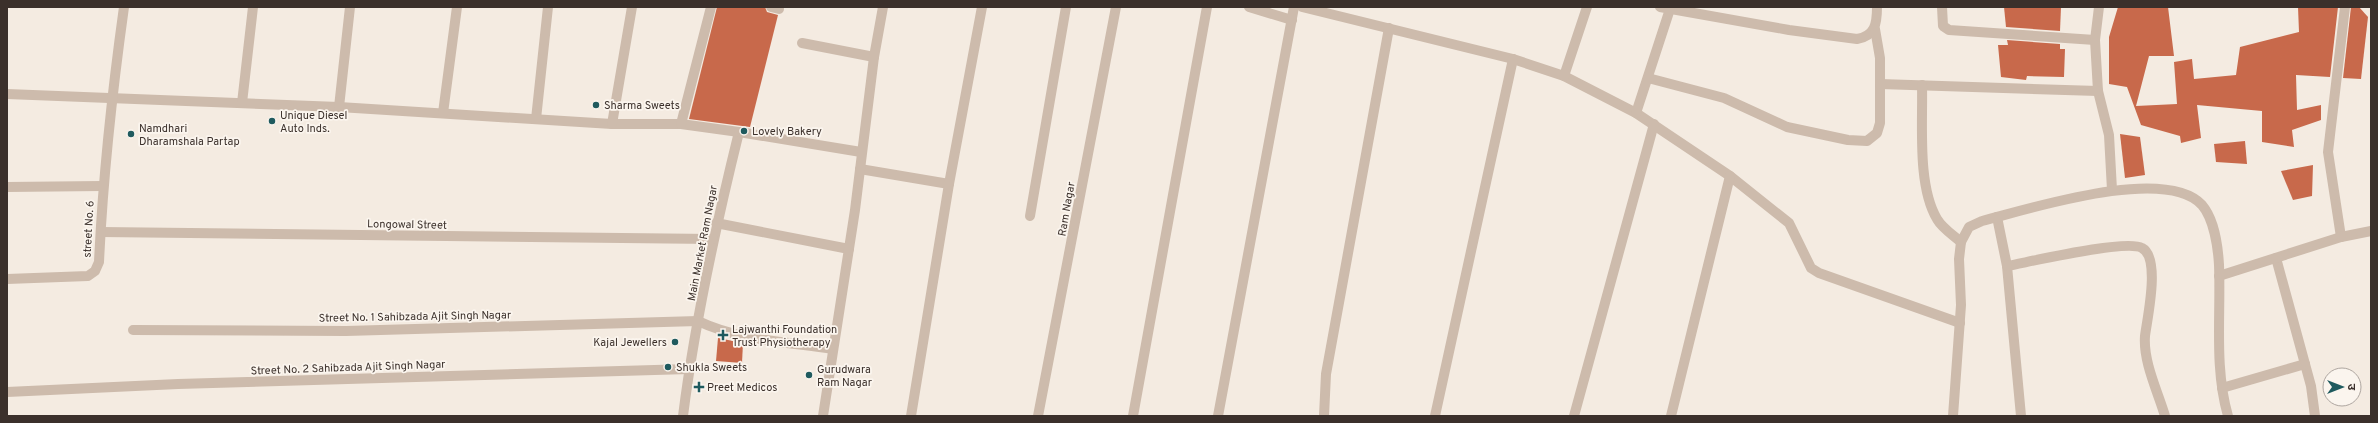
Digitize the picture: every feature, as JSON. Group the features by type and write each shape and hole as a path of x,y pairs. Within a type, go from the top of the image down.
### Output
{"street":[{"name":"street No. 6","path":"7,280 88,276 95,271 99,262 102,186 111,97 124,7"},
{"path":"242,103 254,7"},
{"path":"339,107 350,7"},
{"path":"443,113 457,7"},
{"path":"536,119 548,7"},
{"path":"612,124 632,7"},
{"path":"681,124 711,7"},
{"path":"823,416 849,249 874,57 883,7"},
{"path":"911,416 949,184 982,7"},
{"name":"Ram Nagar","path":"1038,416 1116,7"},
{"path":"1133,416 1206,7"},
{"path":"1249,7 1292,20"},
{"path":"1218,416 1294,7"},
{"path":"1302,7 1513,59 1564,76 1636,113 1730,176 1789,223 1811,268 1819,273 1960,323"},
{"path":"1564,76 1587,7"},
{"path":"1648,78 1724,98 1787,127 1861,142 1867,141 1877,133 1880,123 1879,45 1875,28 1877,7"},
{"path":"1942,7 1943,26 1949,30 2095,40"},
{"path":"2099,7 2095,40 2098,90 2110,135 2112,190"},
{"path":"2341,237 2328,152 2345,7"},
{"path":"1636,113 1648,78 1665,8 1857,39 1866,37 1875,28"},
{"path":"1030,216 1066,11"},
{"path":"1324,416 1326,374 1389,28"},
{"path":"802,43 874,57"},
{"path":"1435,416 1513,59"},
{"path":"1880,84 2098,90"},
{"path":"1922,85 1924,178 1927,193 1936,218 1961,242"},
{"path":"7,94 339,107 612,124 681,124 861,152"},
{"path":"1574,416 1654,124"},
{"name":"Main Market Ram Nagar","path":"683,416 689,369 716,223 739,132"},
{"path":"860,169 949,184"},
{"path":"1671,416 1730,176"},
{"path":"7,187 102,186"},
{"path":"1953,416 1960,323 1961,242 1969,227 1997,217 2089,193 2112,190 2162,190 2183,194 2202,205 2211,220 2219,276 2219,342 2225,415"},
{"path":"1997,217 2007,266 2021,416"},
{"path":"716,223 849,249"},
{"path":"2219,276 2341,237 2371,231"},
{"name":"Longowal Street","path":"101,232 713,239"},
{"path":"2007,266 2103,248 2139,247 2146,251 2148,257 2151,293 2145,345 2165,416"},
{"path":"2276,258 2304,364 2315,416"},
{"path":"698,321 718,330 737,335 833,349"},
{"name":"Street No. 1 Sahibzada Ajit Singh Nagar","path":"133,330 354,331 698,321"},
{"path":"2222,388 2304,364"},
{"name":"Street No. 2 Sahibzada Ajit Singh Nagar","path":"7,392 178,384 689,369"}],"building":[{"path":"717,7 765,7 767,12 778,15 750,127 689,119"},
{"path":"2004,7 2061,7 2060,31 2006,27"},
{"path":"2118,7 2168,7 2174,56 2149,56 2136,106 2177,104 2174,62 2192,59 2194,79 2236,75 2240,47 2299,32 2298,7 2338,7 2330,77 2296,75 2297,110 2321,105 2321,120 2292,130 2294,147 2262,142 2262,111 2197,105 2201,138 2181,143 2180,136 2141,125 2127,87 2109,84 2109,37"},
{"path":"2351,7 2359,7 2368,17 2361,79 2343,78"},
{"path":"2007,40 2060,44 2060,49 2065,49 2064,77 2027,76 2026,80 2001,77 1998,45 2008,45"},
{"path":"2120,134 2140,137 2145,175 2125,178"},
{"path":"2245,141 2247,164 2216,162 2214,144"},
{"path":"2313,165 2312,196 2293,200 2281,171"},
{"path":"718,338 743,343 742,363 716,361"}],"place":[{"name":"Sharma Sweets","path":"596,105"},
{"name":"Unique Diesel Auto Inds.","path":"272,121"},
{"name":"Lovely Bakery","path":"744,131"},
{"name":"Namdhari Dharamshala Partap","path":"131,134"},
{"name":"Lajwanthi Foundation Trust Physiotherapy","path":"723,335"},
{"name":"Kajal Jewellers","path":"675,342"},
{"name":"Shukla Sweets","path":"668,367"},
{"name":"Gurudwara Ram Nagar","path":"809,375"},
{"name":"Preet Medicos","path":"699,387"}]}
